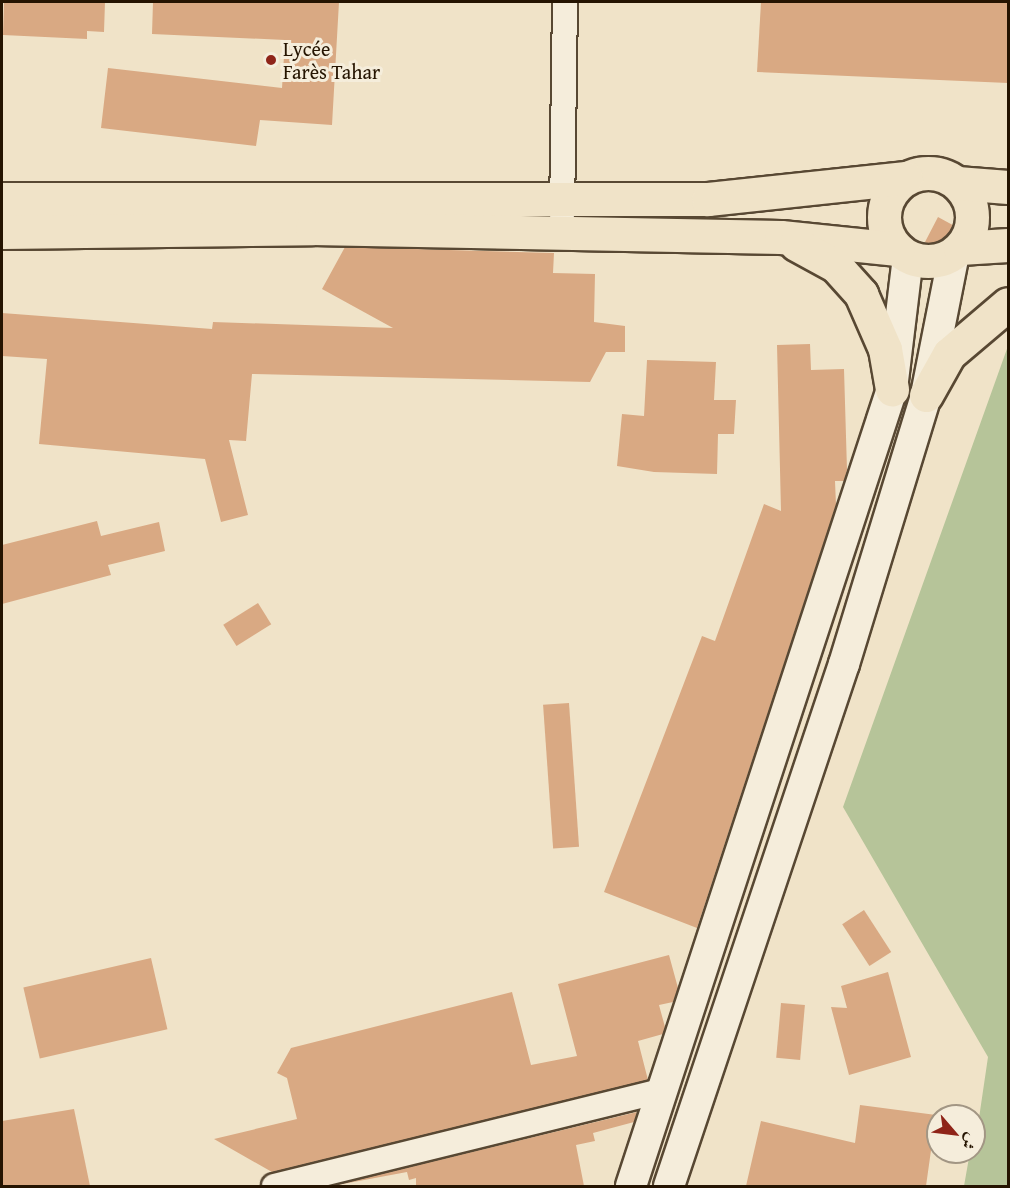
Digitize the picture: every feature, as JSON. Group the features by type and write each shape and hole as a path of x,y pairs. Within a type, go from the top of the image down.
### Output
{"main road":[{"path":"2,199 739,197 906,178 932,172 957,183 1008,187"},
{"path":"903,253 887,231 884,211 888,198 906,178"},
{"path":"957,183 967,194 973,222 957,250"},
{"path":"2,232 312,228 781,237 903,253 924,261 957,250 1008,245"},
{"path":"781,237 829,262 861,294 885,349 892,389"},
{"path":"926,395 949,354 1008,304"}],"street":[{"path":"561,233 565,2"},
{"path":"669,1186 844,664 926,395 957,250"},
{"path":"631,1186 892,389 903,253"},
{"path":"274,1186 662,1091"}],"green space":[{"path":"1008,346 1008,1186 964,1186 968,1164 986,1164 986,1104 981,1104 988,1057 843,807"}],"building":[{"path":"4,2 105,2 104,32 87,31 87,39 3,35"},
{"path":"153,2 339,2 332,125 260,120 256,146 101,128 108,68 282,88 285,40 152,34"},
{"path":"761,2 1008,2 1008,83 757,72"},
{"path":"938,217 960,229 949,233 937,249 925,242"},
{"path":"345,247 554,253 553,273 595,274 594,322 625,326 625,352 606,352 590,382 252,374 246,441 229,440 248,515 221,522 205,459 39,444 47,359 2,356 2,313 212,329 213,322 393,328 322,289"},
{"path":"810,344 811,370 844,369 847,470 844,481 835,481 836,505 697,928 604,892 702,636 715,641 764,504 781,511 777,345"},
{"path":"647,360 716,362 714,400 736,400 734,434 718,434 717,474 654,472 617,466 622,414 644,416"},
{"path":"97,521 101,536 159,522 165,551 108,565 111,575 2,604 2,545"},
{"path":"258,603 271,624 236,646 223,625"},
{"path":"569,703 579,847 553,848 543,705"},
{"path":"864,910 891,952 869,966 842,924"},
{"path":"669,955 678,988 673,1002 659,1005 665,1027 663,1034 638,1041 648,1080 272,1172 214,1139 297,1119 287,1078 277,1073 291,1048 512,992 531,1065 577,1056 558,984"},
{"path":"151,958 167,1029 40,1059 23,987"},
{"path":"888,972 911,1057 849,1075 831,1007 847,1008 841,986"},
{"path":"781,1003 805,1005 800,1060 776,1058"},
{"path":"860,1105 926,1114 926,1164 929,1164 926,1186 746,1186 761,1121 855,1143"},
{"path":"74,1109 90,1186 2,1186 2,1121"},
{"path":"637,1112 634,1122 593,1133 595,1141 576,1145 584,1186 416,1186 416,1178 409,1180 407,1172 332,1186"}],"place":[{"name":"Lycée Farès Tahar","path":"271,60"}]}
